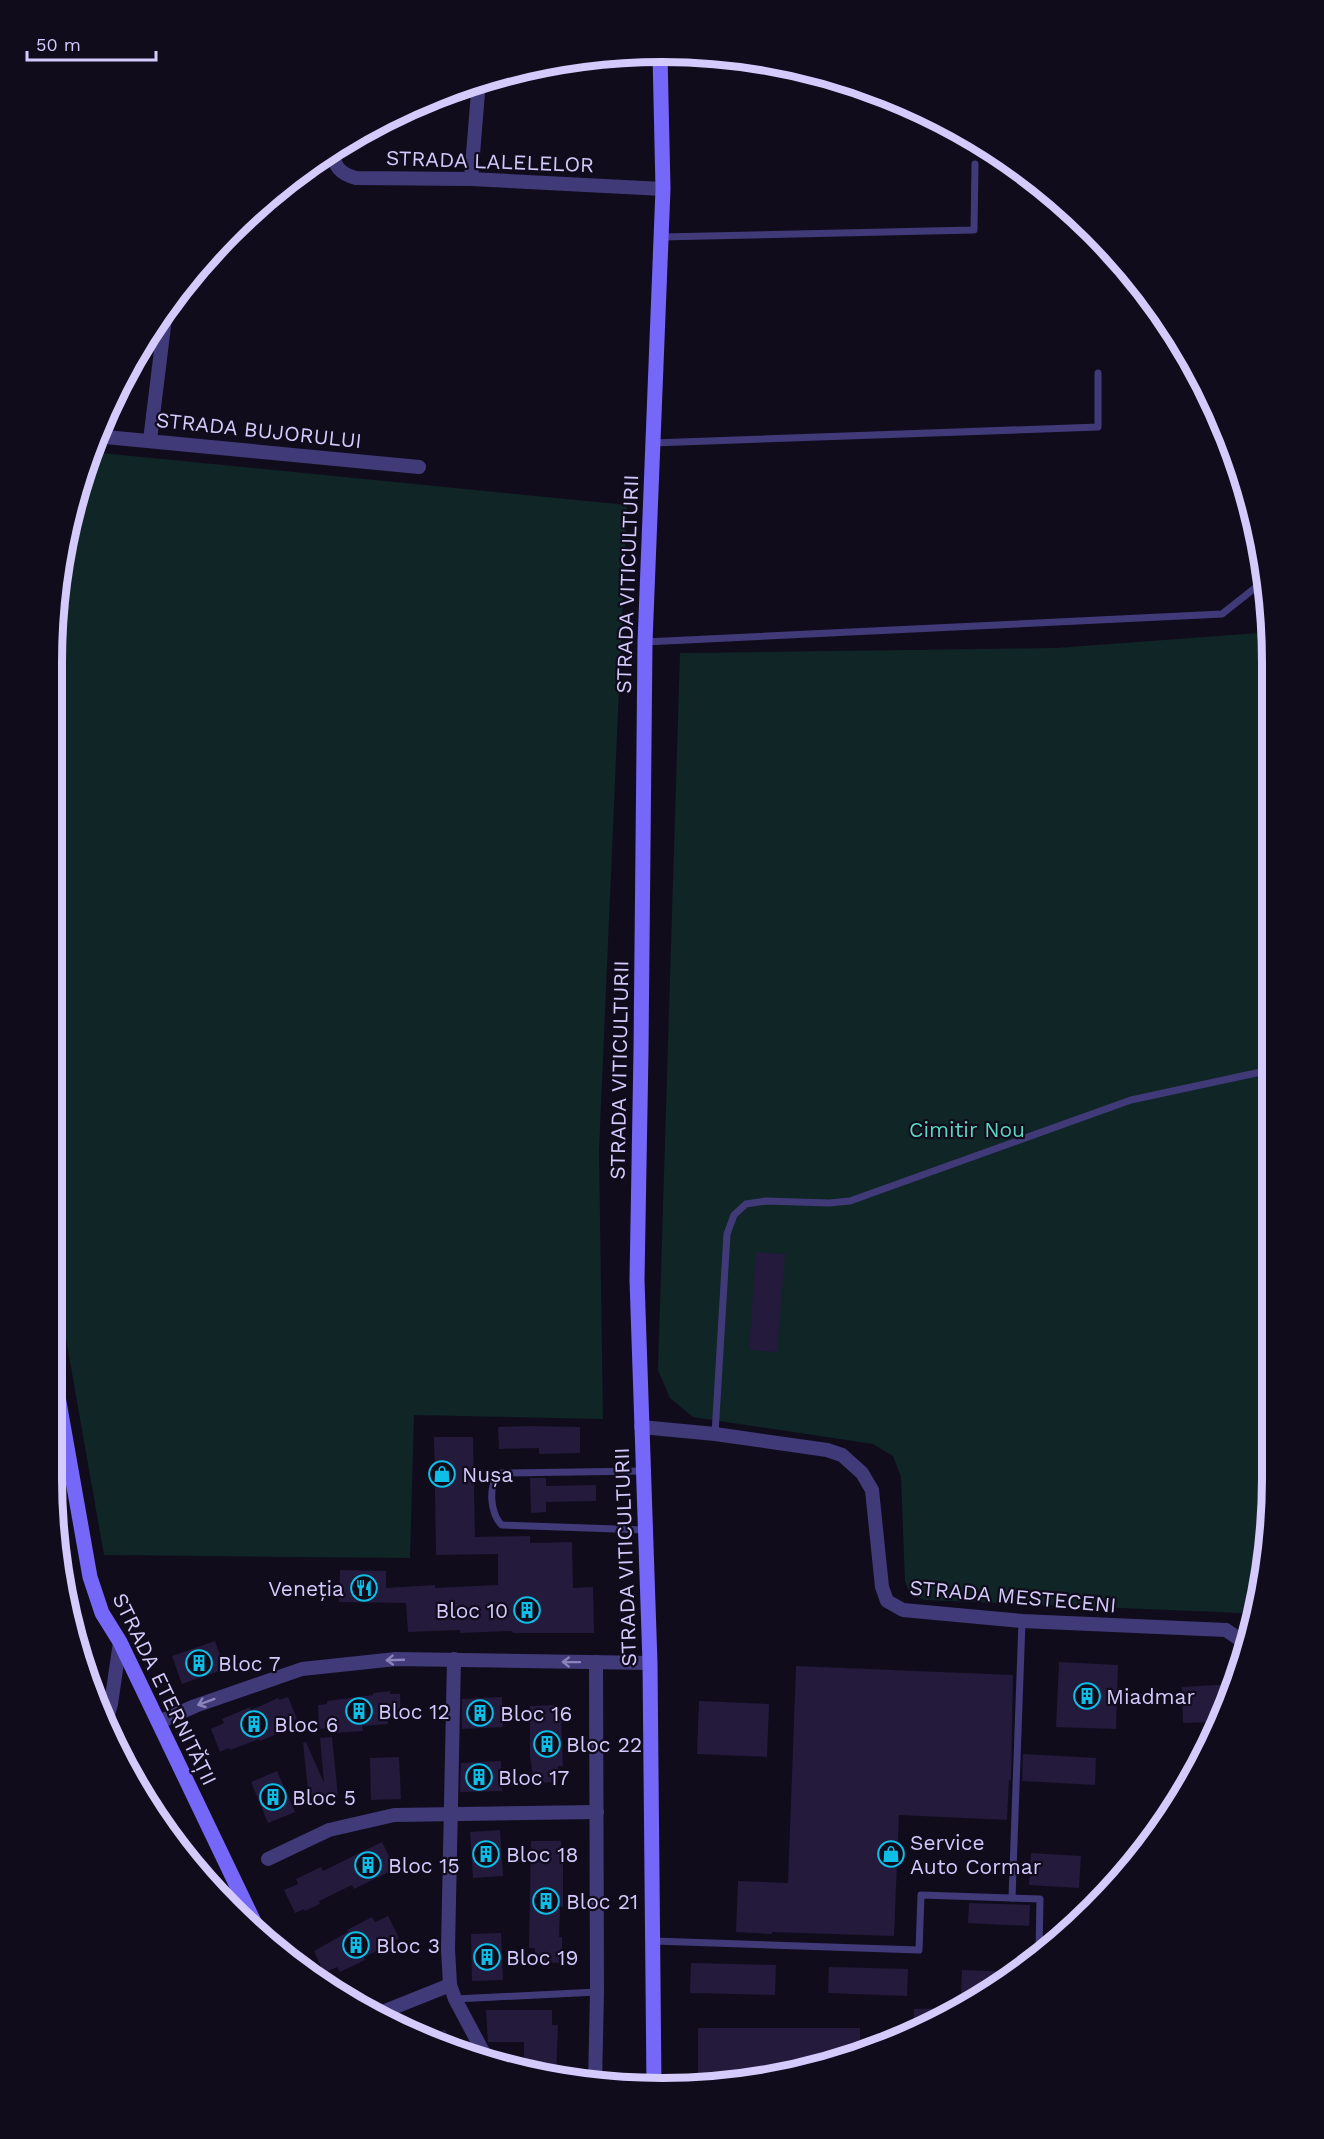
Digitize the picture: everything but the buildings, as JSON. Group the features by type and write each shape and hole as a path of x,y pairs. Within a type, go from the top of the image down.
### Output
{"main road":[{"name":"STRADA VITICULTURII","path":"654,2078 650,1663 637,1280 645,642 663,189 660,62"},
{"name":"STRADA ETERNITĂȚII","path":"62,1419 90,1577 102,1613 120,1642 250,1914"}],"street":[{"path":"471,179 478,90"},
{"name":"STRADA LALELELOR","path":"334,159 338,170 346,176 356,178 471,179 663,189"},
{"path":"150,440 164,327"},
{"name":"STRADA BUJORULUI","path":"105,437 419,467"},
{"name":"STRADA MESTECENI","path":"641,1427 715,1434 827,1450 842,1455 862,1473 872,1491 882,1587 887,1601 903,1610 1022,1621 1226,1630 1240,1639"},
{"path":"109,1711 120,1642"},
{"path":"159,1722 206,1702 302,1669 396,1659 650,1663"},
{"path":"454,1659 448,1949 450,1985 455,1999 483,2050"},
{"path":"595,2073 596,1662"},
{"path":"268,1859 329,1830 394,1815 597,1812"},
{"path":"386,2011 450,1985"}],"lane":[{"path":"661,237 974,230 975,164"},
{"path":"653,443 1098,427 1098,373"},
{"path":"645,642 1222,614 1257,586"},
{"path":"715,1434 727,1234 734,1215 746,1204 766,1201 829,1203 850,1201 1131,1100 1262,1072"},
{"path":"642,1471 501,1473 498,1474 493,1484 492,1502 496,1520 502,1525 645,1530"},
{"path":"1012,1898 1022,1621"},
{"path":"654,1941 919,1950 921,1894 1040,1899 1039,1944"},
{"path":"455,1999 597,1992"}],"green space":[{"path":"99,453 627,505 599,1151 603,1419 414,1415 410,1558 104,1555 62,1316 63,623 73,545"},
{"name":"Cimitir Nou","path":"1261,633 1262,1477 1257,1555 1246,1615 925,1600 910,1594 905,1581 901,1477 893,1456 873,1444 693,1417 670,1398 658,1370 680,653 1056,648"}],"place":[{"name":"Nușa","path":"442,1474"},
{"name":"Veneția","path":"364,1588"},
{"name":"Bloc 10","path":"527,1610"},
{"name":"Bloc 7","path":"199,1663"},
{"name":"Miadmar","path":"1087,1696"},
{"name":"Bloc 12","path":"359,1711"},
{"name":"Bloc 16","path":"480,1713"},
{"name":"Bloc 6","path":"254,1724"},
{"name":"Bloc 22","path":"547,1744"},
{"name":"Bloc 17","path":"479,1777"},
{"name":"Bloc 5","path":"273,1797"},
{"name":"Bloc 18","path":"486,1854"},
{"name":"Service Auto Cormar","path":"891,1854"},
{"name":"Bloc 15","path":"368,1865"},
{"name":"Bloc 21","path":"546,1901"},
{"name":"Bloc 3","path":"356,1945"},
{"name":"Bloc 19","path":"487,1957"}]}
